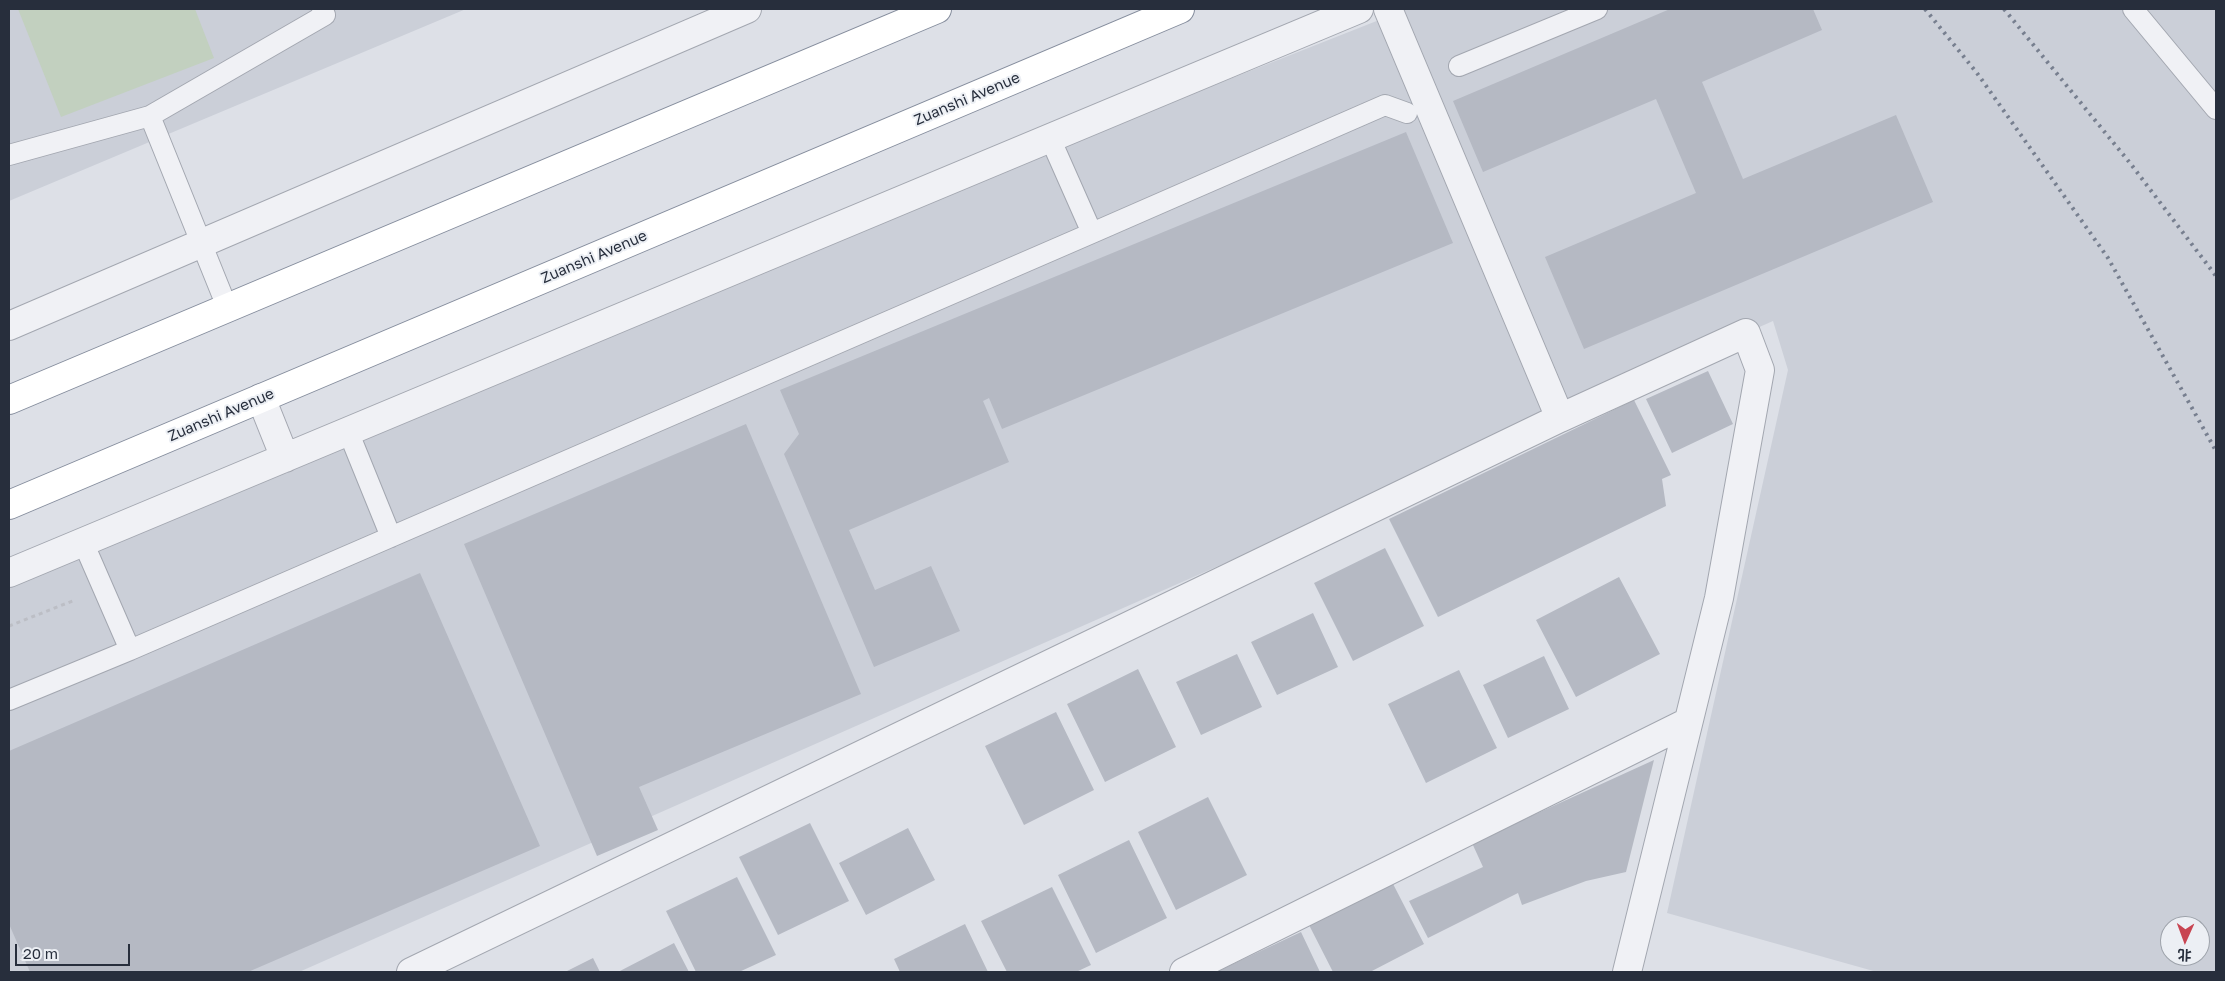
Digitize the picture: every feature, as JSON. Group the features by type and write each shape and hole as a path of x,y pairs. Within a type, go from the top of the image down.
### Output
{"highway":[{"path":"9,400 937,9"},
{"name":"Zuanshi Avenue","path":"9,505 1180,9"}],"street":[{"path":"9,326 748,9"},
{"path":"9,573 1359,9"},
{"path":"1388,9 1560,418"},
{"path":"411,972 1560,418 1746,333 1760,370 1719,598 1627,972"},
{"path":"261,398 285,458"},
{"path":"1184,972 1688,722"}],"lane":[{"path":"9,155 150,116 325,15 322,9"},
{"path":"1459,66 1597,9"},
{"path":"2133,9 2216,109"},
{"path":"9,700 130,650 1386,105 1407,113"},
{"path":"150,116 226,307"},
{"path":"1050,138 1092,233"},
{"path":"348,432 391,536"},
{"path":"83,542 130,650"}],"path":[{"path":"9,626 75,600"}],"shaded area":[{"path":"9,9 466,9 9,201"},
{"path":"1407,9 2216,9 2216,972 1877,972 1667,913 1788,370 1773,321 299,972 9,972 9,561"}],"green space":[{"path":"18,9 195,9 214,58 61,117"}],"building":[{"path":"1670,9 1813,9 1822,30 1702,82 1743,179 1896,115 1933,202 1584,349 1545,257 1696,193 1656,99 1483,172 1453,101"},
{"path":"1406,132 1453,243 1002,429 989,398 983,401 1009,462 849,530 875,590 931,566 960,631 874,667 784,454 799,434 780,390"},
{"path":"1708,371 1733,424 1672,453 1646,399"},
{"path":"1634,400 1671,475 1662,479 1666,506 1438,617 1389,519"},
{"path":"746,424 861,694 639,787 658,830 597,856 464,544"},
{"path":"1385,548 1424,626 1353,661 1314,583"},
{"path":"420,573 540,846 248,972 30,972 9,924 9,751"},
{"path":"1619,577 1660,654 1576,697 1536,620"},
{"path":"1313,613 1338,667 1277,695 1251,642"},
{"path":"1237,654 1262,707 1201,735 1176,682"},
{"path":"1544,656 1569,709 1508,738 1483,685"},
{"path":"1138,669 1176,747 1105,782 1067,704"},
{"path":"1459,670 1497,748 1426,783 1388,704"},
{"path":"1056,712 1094,790 1024,825 985,746"},
{"path":"1654,760 1626,872 1586,881 1522,905 1518,893 1428,938 1409,901 1483,867 1472,843"},
{"path":"1208,797 1247,875 1176,910 1138,832"},
{"path":"810,823 849,901 778,935 739,857"},
{"path":"908,828 935,880 866,915 839,863"},
{"path":"1129,840 1167,918 1096,953 1058,875"},
{"path":"737,877 776,955 739,972 696,972 666,911"},
{"path":"1391,880 1424,944 1370,972 1333,972 1308,923"},
{"path":"1052,887 1091,965 1076,972 1007,972 981,921"},
{"path":"965,924 988,972 900,972 894,959"},
{"path":"1301,932 1320,972 1216,972"},
{"path":"674,943 689,972 618,972"},
{"path":"593,958 600,972 565,972"}],"railway":[{"path":"1925,9 1977,73 2108,258 2216,451"},
{"path":"2004,9 2130,163 2216,276"}]}
